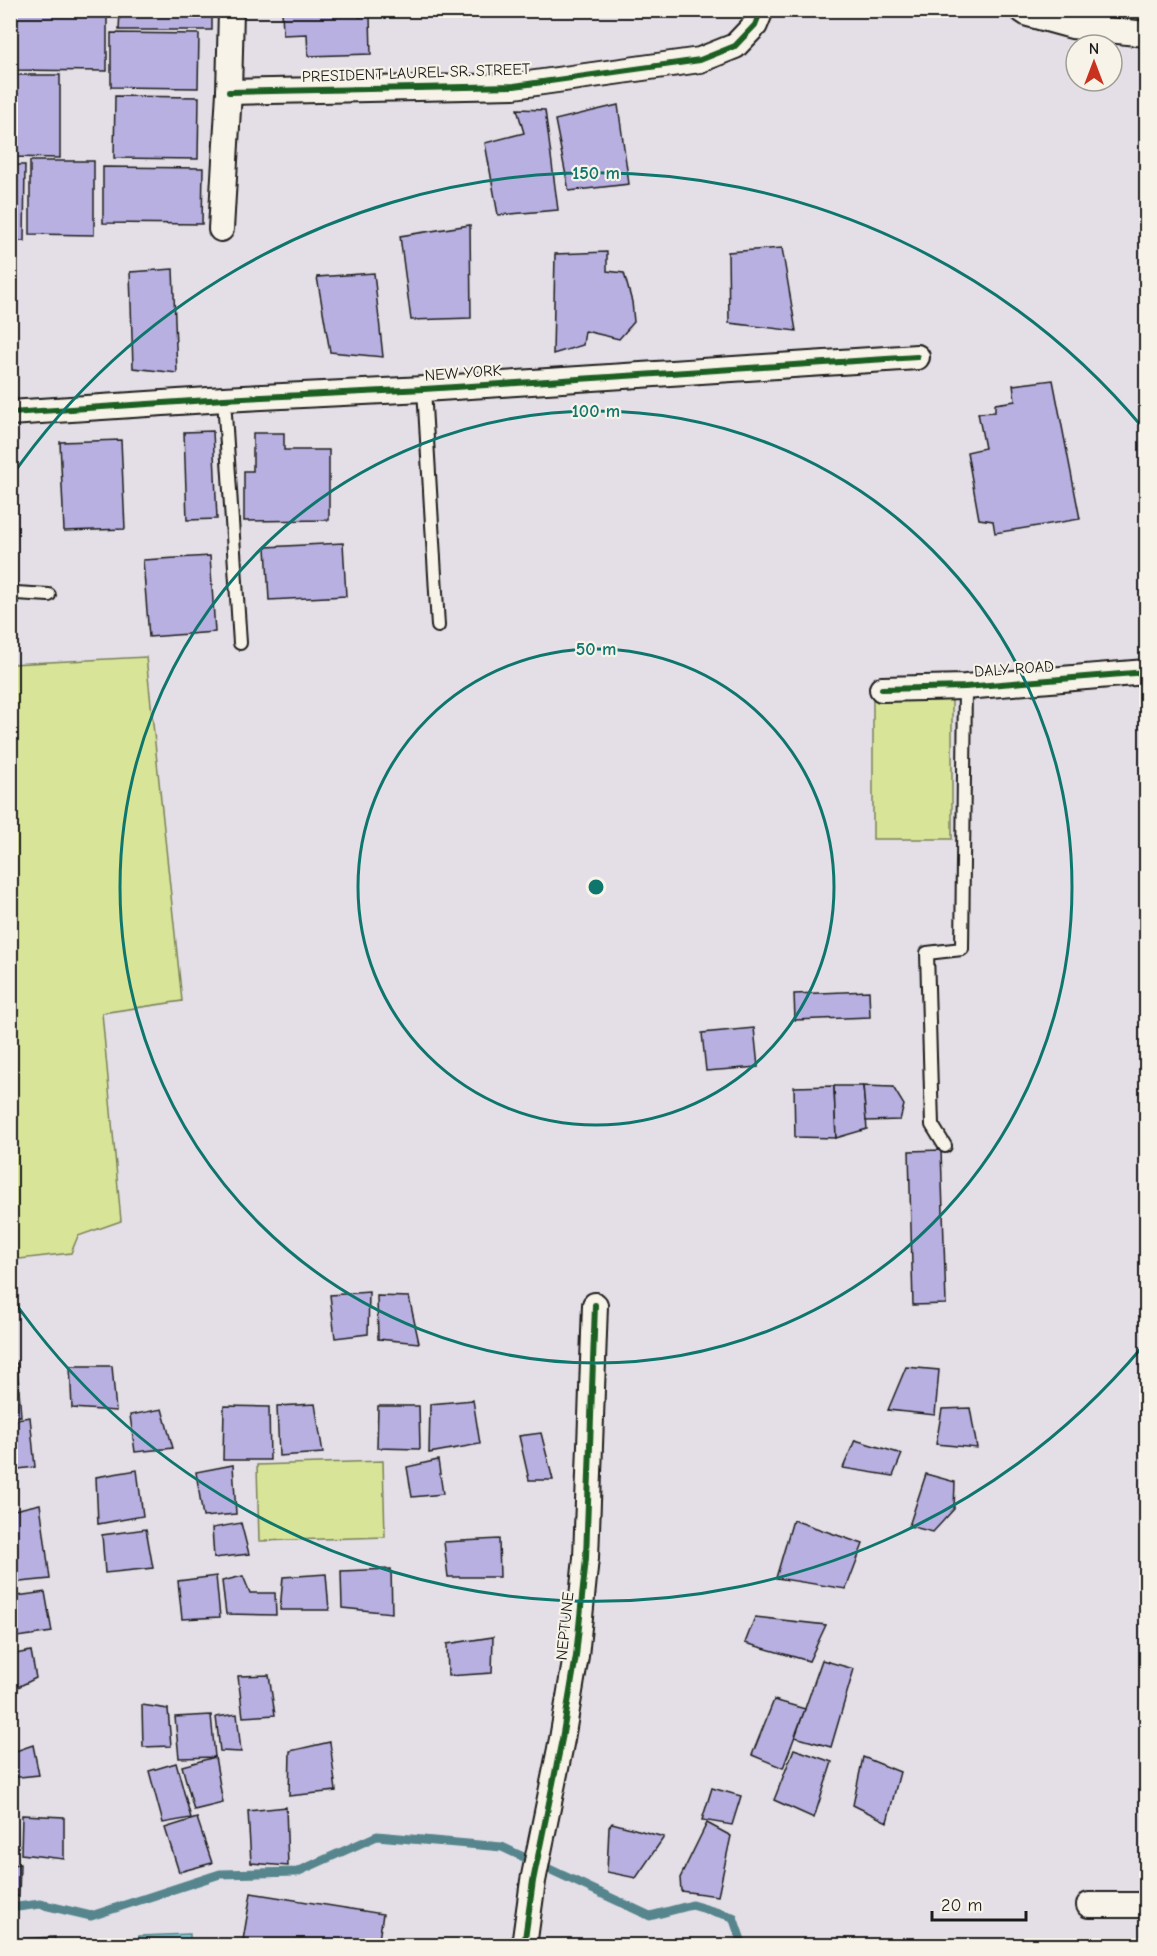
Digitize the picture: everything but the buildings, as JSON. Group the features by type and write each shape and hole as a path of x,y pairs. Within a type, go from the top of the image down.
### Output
{"street":[{"path":"221,229 231,10"},
{"name":"PRESIDENT LAUREL SR. STREET","path":"229,92 514,86 700,60 735,46 755,25 761,10"},
{"path":"1022,10 1028,14 1072,26 1146,34"},
{"name":"NEW YORK","path":"10,414 917,357"},
{"name":"DALY ROAD","path":"882,689 964,687 1146,672"},
{"name":"NEPTUNE","path":"524,1946 533,1881 576,1656 585,1558 595,1305"},
{"path":"1089,1905 1146,1905"}],"lane":[{"path":"424,389 438,626"},
{"path":"224,399 240,643"},
{"path":"10,587 16,593 49,595"},
{"path":"945,1146 932,1125 927,953 963,949 964,687"}],"green space":[{"path":"146,657 182,1001 102,1013 121,1221 78,1236 71,1253 11,1260 11,664"},
{"path":"873,692 952,692 952,839 873,839"},
{"path":"383,1461 385,1537 259,1541 257,1465"}],"water":[{"path":"190,1934 190,1945 139,1945 139,1936"}],"waterway":[{"path":"10,1908 40,1904 91,1916 220,1874 297,1872 377,1836 502,1847 650,1916 692,1905 733,1917 743,1946"}],"cycle path":[{"path":"229,92 514,86 700,60 735,46 755,25 761,10"},
{"path":"10,413 917,357"},
{"path":"882,689 965,687 1146,672"},
{"path":"524,1946 533,1881 562,1739 576,1656 586,1558 595,1305"}]}
